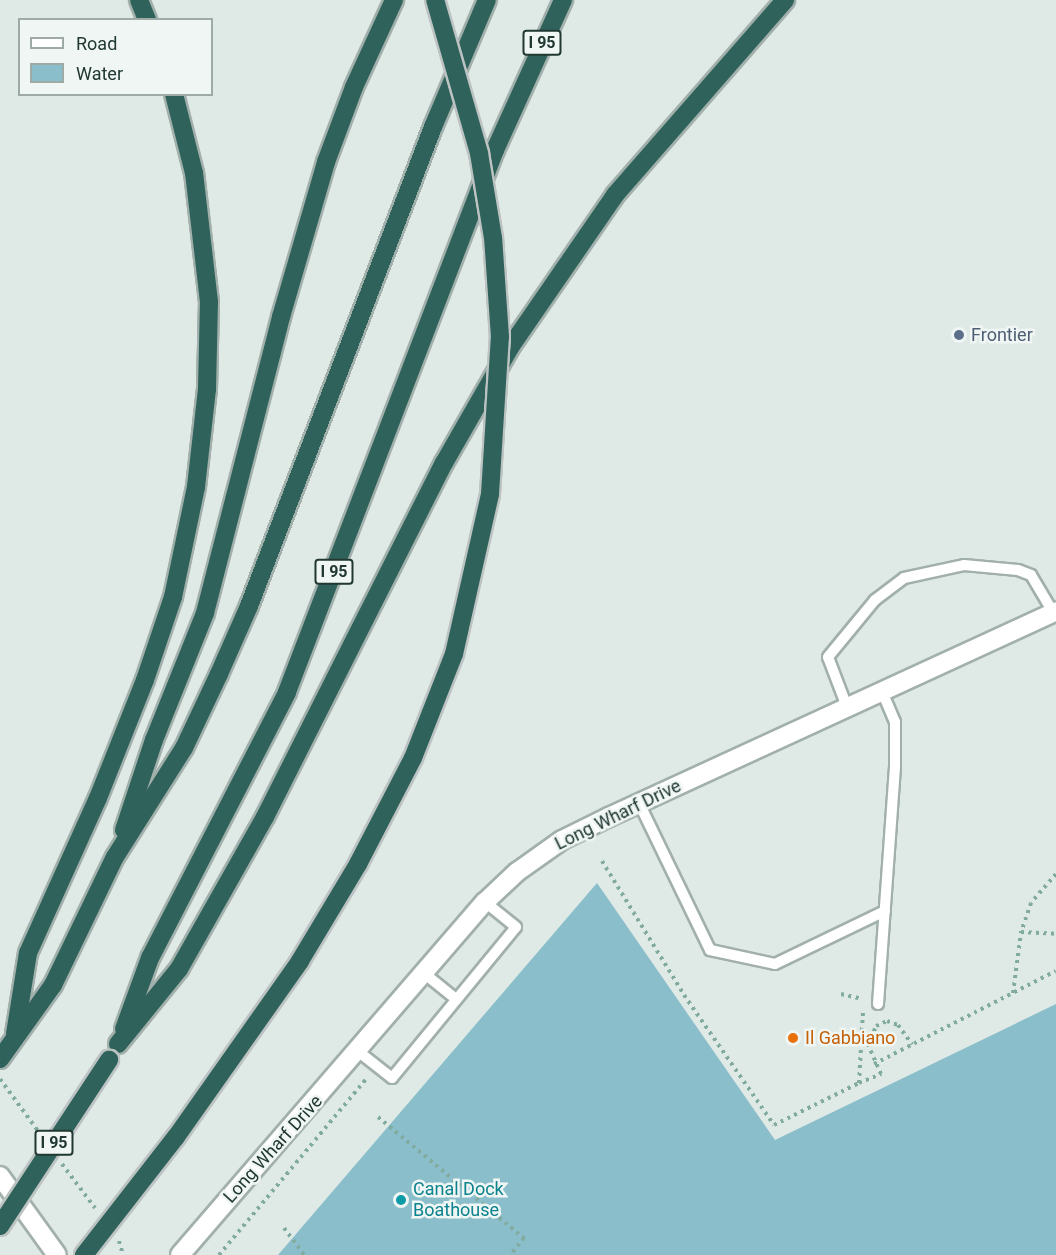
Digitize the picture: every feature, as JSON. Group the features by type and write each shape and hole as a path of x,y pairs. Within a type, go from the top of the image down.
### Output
{"highway":[{"path":"139,0 146,18"},
{"path":"84,1255 176,1137 300,961 358,864 408,768 454,654 490,494 500,337 493,238 479,153 435,0"},
{"path":"0,1059 53,985 115,857 184,748 249,606 460,60 487,0"},
{"name":"I 95","path":"0,1226 118,1044 150,958 287,692 522,86 562,0"},
{"path":"118,1044 179,969 265,817 444,463 511,346 615,195 785,0"},
{"path":"115,857 154,740 205,613 281,317 326,162 354,87 394,1"},
{"path":"14,1039 28,953 125,735 173,597 189,526 204,432 209,302 194,173 175,96"}],"main road":[{"name":"Long Wharf Drive","path":"180,1255 359,1052 485,902 517,872 562,840 1054,612"},
{"path":"0,1176 57,1255"}],"lane":[{"path":"847,707 828,657 875,600 903,578 964,565 1018,570 1031,575 1054,612"},
{"path":"878,1004 896,722 882,691"},
{"path":"639,803 710,950 775,964 885,911"},
{"path":"359,1052 392,1078 516,927 485,902"},
{"path":"425,974 456,999"}],"path":[{"path":"603,861 684,995 774,1125 881,1074 874,1064 868,1045 876,1026 887,1022 898,1025 912,1044"},
{"path":"1013,993 1021,932 1031,903 1056,874"},
{"path":"1021,932 1056,934"},
{"path":"874,1064 1056,971"},
{"path":"841,994 864,999 859,1083"},
{"path":"219,1255 377,1066"},
{"path":"378,1117 524,1238 510,1255"},
{"path":"285,1228 304,1255"}],"water":[{"path":"597,883 775,1140 1056,1004 1056,1255 278,1255"}],"place":[{"name":"Frontier","path":"959,335"},
{"name":"Il Gabbiano","path":"793,1038"},
{"name":"Canal Dock Boathouse","path":"401,1200"}]}
